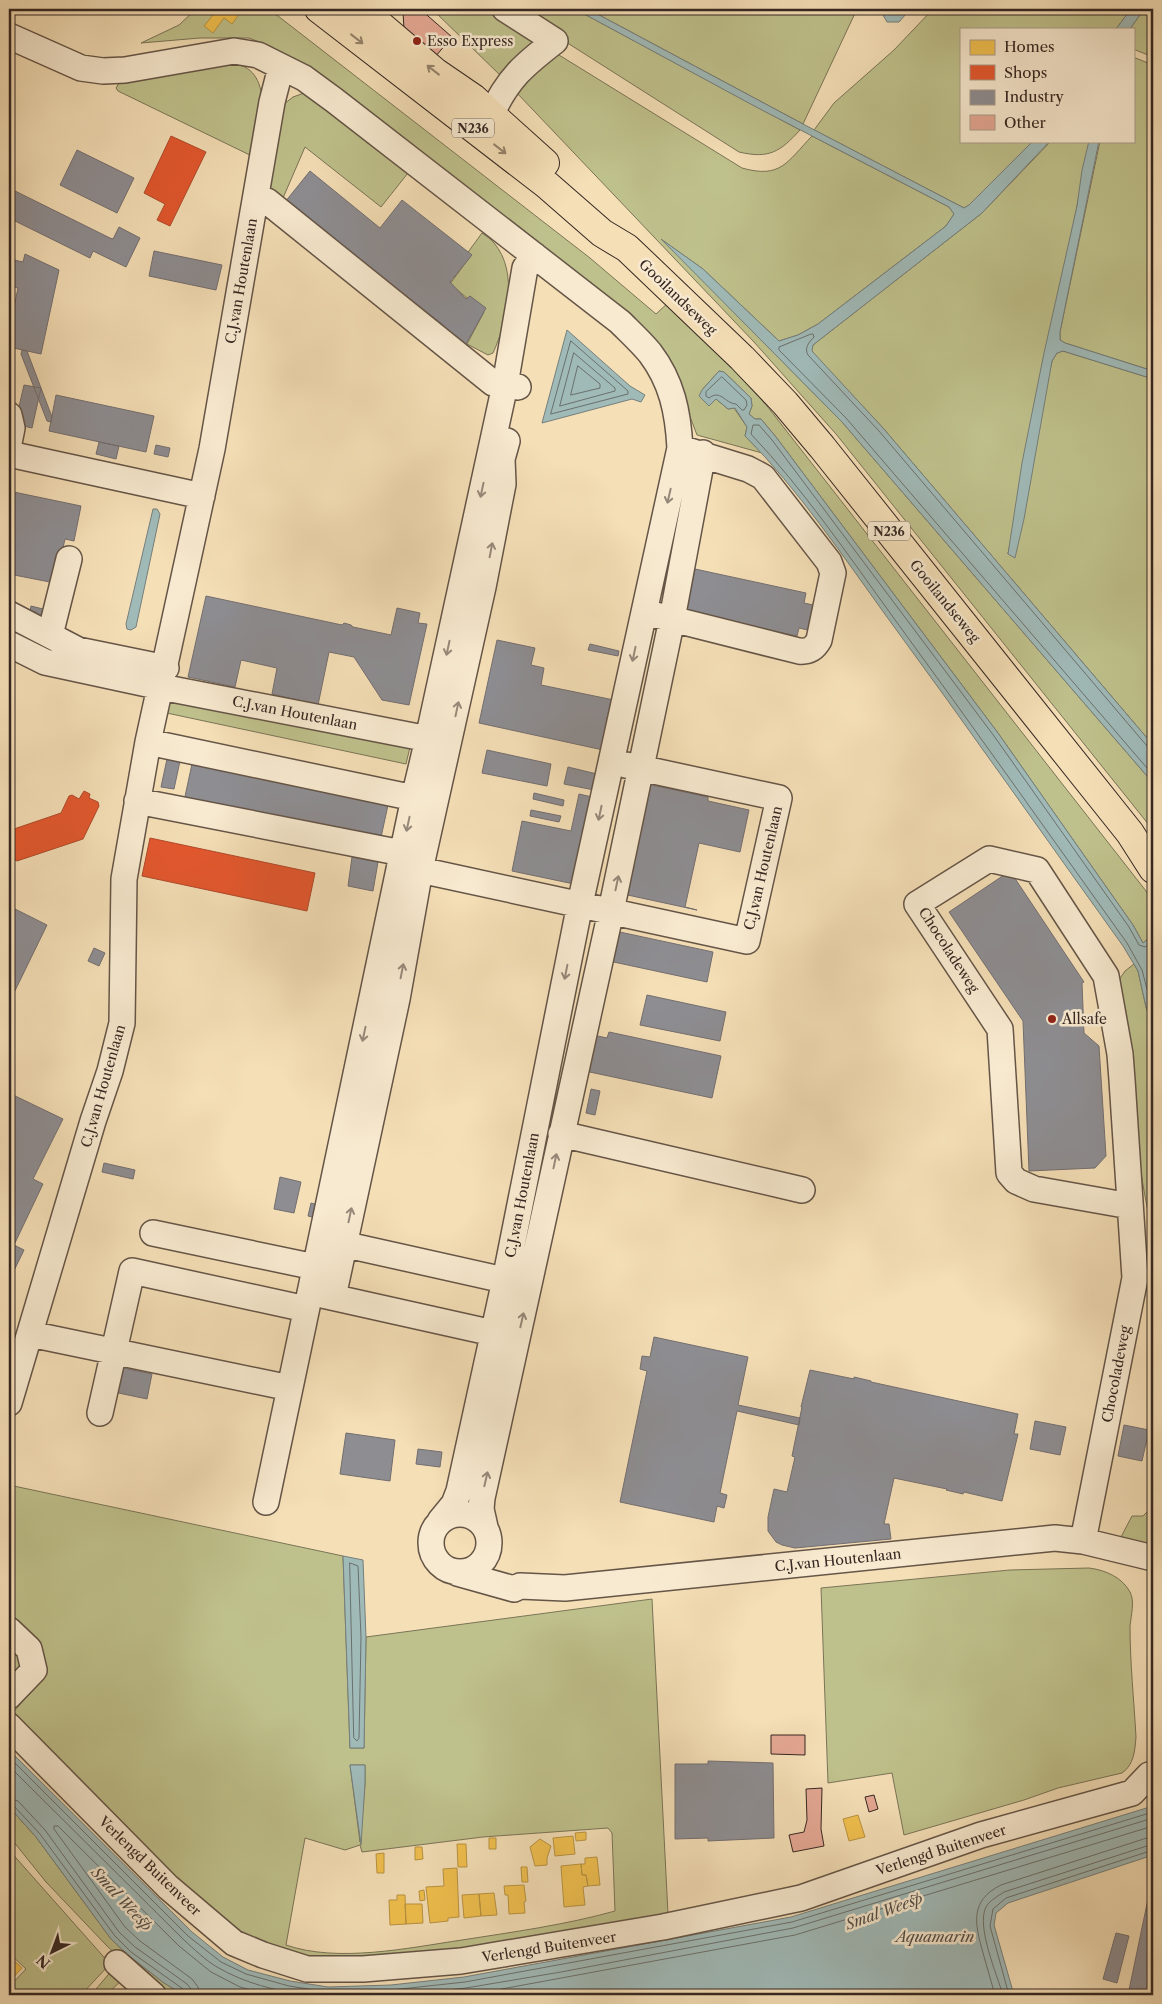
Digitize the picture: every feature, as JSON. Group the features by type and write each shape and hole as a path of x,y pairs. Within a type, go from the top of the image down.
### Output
{"main road":[{"name":"Gooilandseweg","path":"319,9 546,185 602,233 627,248 742,358 791,410 1130,833 1153,869"},
{"name":"Gooilandseweg","path":"361,9 435,72 473,98 611,223 627,248"},
{"name":"Gooilandseweg","path":"1130,833 1146,845 1153,855"}],"street":[{"path":"491,115 504,87 527,63 555,41 504,9"},
{"name":"C.J.van Houtenlaan","path":"9,36 81,68 103,71 125,70 234,51 258,55 304,78 620,322 650,353 672,391 679,419 691,451 672,619 611,911 482,1498 481,1509 487,1535 498,1560 518,1578 520,1586"},
{"name":"C.J.van Houtenlaan","path":"9,1403 110,1070 122,1023 124,879 148,742 202,496 262,199 272,102 281,66"},
{"name":"C.J.van Houtenlaan","path":"262,199 492,383 511,386"},
{"path":"367,1078 396,999 399,927 407,864 438,741 483,587 504,484 502,460 511,386 539,288 543,262"},
{"path":"9,415 12,428 9,443"},
{"path":"644,612 799,651 809,651 819,640 833,573 829,562 763,477 748,469 691,451"},
{"name":"C.J.van Houtenlaan","path":"440,1522 454,1504 459,1490 505,1280 580,904 644,612 691,451"},
{"path":"9,454 202,496"},
{"path":"50,635 69,559"},
{"name":"C.J.van Houtenlaan","path":"9,614 78,650 163,677 438,741"},
{"name":"C.J.van Houtenlaan","path":"9,644 45,662 163,677"},
{"path":"148,742 425,798"},
{"name":"C.J.van Houtenlaan","path":"137,802 747,941 779,798 611,762"},
{"name":"Chocoladeweg","path":"1083,1540 1135,1278 1120,1054 1106,976 1037,870 989,859 917,904 1000,1029 1009,1173 1016,1181 1034,1189 1130,1206"},
{"path":"266,1502 290,1388 333,1242 367,1078 372,994 399,927"},
{"path":"372,994 396,999"},
{"name":"C.J.van Houtenlaan","path":"561,1134 802,1190"},
{"path":"153,1233 315,1267"},
{"path":"333,1242 529,1286"},
{"path":"316,1299 315,1267 333,1242"},
{"path":"100,1413 132,1271 316,1299 493,1333"},
{"path":"30,1334 290,1388"},
{"path":"464,1514 472,1516 487,1535 486,1559 473,1570 457,1573 442,1566 432,1552 432,1536 440,1522 447,1517 464,1514"},
{"name":"C.J.van Houtenlaan","path":"457,1573 514,1589 520,1586 565,1588 1055,1538 1083,1540 1153,1558"},
{"path":"9,1630 29,1649 34,1670 9,1696"},
{"name":"Verlengd Buitenveer","path":"9,1726 168,1887 234,1943 263,1955 307,1969 363,1969 461,1961 663,1927 801,1898 981,1835 1132,1794 1153,1774"},
{"path":"117,1963 152,1995"}],"green space":[{"path":"196,9 269,9 590,258 656,314 669,302 722,354 767,406 1153,900 1153,935 1143,943 1133,925 998,733 776,437 761,419 755,419 749,414 752,406 751,398 724,372 719,371 702,390 728,409 734,408 747,427 745,436 762,453 697,435 687,409 665,364 303,66 272,47 249,38 200,38 141,43 179,25"},
{"path":"432,9 485,9 533,41 528,50 502,77"},
{"path":"514,9 575,9 800,130 786,144 773,152 758,155 739,152"},
{"path":"588,9 857,9 803,124"},
{"path":"933,9 1131,9 1117,28 960,28 960,142 1032,142 964,208 814,130 834,103 894,50"},
{"path":"1144,9 1153,9 1153,57 1134,49 1134,28 1131,28"},
{"path":"554,54 559,55 742,168 755,171 775,170 789,160 812,136 949,207 954,214 946,226 818,324 798,335 779,341 703,269 665,242 842,422 1153,783 1153,830 836,434 754,342 515,91"},
{"path":"1134,57 1153,65 1153,371 1065,343 1060,340 1060,332 1100,142 1134,142"},
{"path":"230,63 245,67 254,75 260,87 262,116 256,158 118,91 116,88 119,83"},
{"path":"304,93 408,173 381,207 305,147 283,198 269,192 284,104 293,97"},
{"path":"1050,142 1090,142 1008,554 1052,361 1057,353 1063,351 1153,379 1153,745 883,428 811,351 813,345 982,213"},
{"path":"482,233 493,242 502,255 508,282 508,297 503,327 493,353 488,355 467,344 484,312 450,284 469,258 466,255"},
{"path":"166,696 410,747 406,764 162,712"},
{"path":"1134,964 1138,971 1146,1007 1153,1025 1153,1240 1139,1163 1113,989 1125,971"},
{"path":"9,1485 343,1556 350,1748 364,1748 366,1637 652,1599 668,1914 358,1969 229,1941 9,1717 37,1685 38,1643 9,1617","holes":["350,1765 365,1765 360,1842","608,1828 612,1833 615,1911 539,1928 396,1950 328,1953 286,1945 305,1838 345,1850 360,1845 362,1852 483,1837"]},
{"path":"1153,1506 1153,1546 1121,1537 1132,1516 1143,1516"},
{"path":"1089,1568 1101,1570 1118,1578 1127,1587 1132,1600 1130,1640 1136,1737 1131,1762 1126,1770 1122,1773 1058,1788 1024,1800 904,1835 892,1773 828,1783 821,1588 1010,1570"},
{"path":"9,1646 20,1656 23,1667 9,1686"},
{"path":"9,1807 36,1837 111,1939 164,1983 184,1995 160,1995 107,1946 46,1882 9,1836"},
{"path":"9,1850 110,1964 81,1995 9,1995 9,1987 26,1969 9,1953"},
{"path":"113,1969 124,1978 106,1995 91,1995"}],"water":[{"path":"575,9 588,9 964,208 1032,142 1049,142 982,213 813,345 812,351 883,428 1153,745 1153,783 842,422 661,239 703,269 779,341 798,335 818,324 946,226 954,214 949,207 758,108"},
{"path":"886,9 905,9 906,14 899,22 887,22 883,15"},
{"path":"1131,9 1144,9 1131,28 1117,28"},
{"path":"1089,142 1099,142 1060,332 1060,340 1153,371 1153,379 1063,351 1057,353 1052,361 1024,519 1015,558 1008,554 1022,463 1044,353 1077,206 1082,170"},
{"path":"567,330 630,386 645,395 641,402 632,399 542,423"},
{"path":"719,371 724,372 751,398 752,406 749,414 755,419 761,419 776,437 998,733 1133,925 1143,943 1153,935 1153,1025 1146,1007 1138,971 1123,946 947,699 802,501 784,478 745,436 747,427 735,408 728,409 716,399 709,406 699,396"},
{"path":"153,509 157,509 160,514 136,627 131,630 127,629 126,624"},
{"path":"343,1556 363,1560 366,1637 364,1748 350,1748"},
{"name":"Aquamarin","path":"9,1750 192,1932 223,1957 248,1970 290,1981 328,1987 391,1985 464,1977 791,1917 1153,1806 1153,1855 1008,1903 996,1913 994,1925 1014,1995 184,1995 164,1983 111,1939 36,1837 9,1807"},
{"path":"350,1765 365,1765 361,1845"}],"building: Homes":[{"path":"218,9 242,10 232,24 224,18 213,33 204,26"},
{"path":"858,1815 865,1837 849,1841 843,1819"},
{"path":"586,1832 586,1840 576,1841 575,1833"},
{"path":"573,1836 575,1854 555,1856 553,1838"},
{"path":"489,1838 496,1838 496,1849 489,1849"},
{"path":"540,1839 551,1846 547,1865 535,1866 530,1847"},
{"path":"457,1844 466,1844 467,1867 458,1867"},
{"path":"415,1847 422,1847 423,1859 415,1860"},
{"path":"384,1853 384,1873 377,1873 376,1854"},
{"path":"597,1857 600,1885 588,1886 586,1875 582,1875 581,1864 585,1864 585,1858"},
{"path":"581,1864 582,1875 586,1875 588,1886 583,1887 585,1905 564,1907 561,1866"},
{"path":"521,1867 527,1867 528,1882 522,1882"},
{"path":"457,1868 459,1917 448,1918 448,1921 430,1923 426,1887 444,1886 443,1869"},
{"path":"524,1885 525,1913 509,1914 508,1895 505,1895 504,1886"},
{"path":"424,1890 425,1900 420,1901 419,1891"},
{"path":"494,1893 497,1915 481,1916 479,1894"},
{"path":"479,1894 481,1916 464,1918 462,1895"},
{"path":"397,1895 405,1895 406,1924 390,1925 389,1900 397,1900"},
{"path":"405,1904 422,1904 423,1923 406,1924"},
{"path":"9,1956 22,1968 9,1982"}],"building: Shops":[{"path":"171,136 206,152 170,226 157,220 165,204 144,193"},
{"path":"84,791 90,794 89,798 98,802 99,806 83,839 17,861 9,857 9,817 11,830 61,813 69,796 72,795 79,799"},
{"path":"150,838 315,873 307,911 142,876"}],"building: Industry":[{"path":"77,150 134,178 117,213 60,185"},
{"path":"310,171 380,228 402,200 472,255 450,282 466,299 470,296 486,308 466,344 456,336 454,338 441,323 285,202"},
{"path":"9,188 110,238 113,239 119,227 140,238 126,267 93,251 90,258 9,218"},
{"path":"154,251 222,265 216,290 149,276"},
{"path":"25,254 59,270 41,354 9,347 9,331 18,288 9,286 10,259 23,262"},
{"path":"9,292 15,294 10,313 9,313"},
{"path":"22,350 27,351 52,417 51,422 47,421 21,354"},
{"path":"24,385 41,388 32,428 15,424"},
{"path":"56,395 154,416 146,452 49,431"},
{"path":"99,442 119,446 116,459 96,454"},
{"path":"156,445 170,448 168,457 154,454"},
{"path":"9,491 81,506 74,541 65,539 55,583 9,574"},
{"path":"695,569 806,593 804,603 813,605 808,630 799,628 797,636 686,612"},
{"path":"206,596 342,625 344,623 353,627 391,635 397,608 420,613 418,623 427,624 409,705 382,700 354,657 329,652 318,705 272,694 277,668 241,660 235,687 188,677"},
{"path":"31,606 47,610 45,617 35,615 36,612 30,611"},
{"path":"497,640 535,648 531,665 544,668 541,685 614,700 603,750 479,723"},
{"path":"590,644 619,651 618,656 588,650"},
{"path":"487,750 551,764 547,786 482,773"},
{"path":"167,759 180,761 174,789 161,787"},
{"path":"192,764 388,805 380,842 184,801"},
{"path":"568,767 597,774 594,790 564,784"},
{"path":"647,784 708,797 708,801 749,810 740,852 699,843 685,907 697,910 623,894"},
{"path":"534,793 564,800 563,806 533,799"},
{"path":"579,794 592,797 574,884 512,871 522,821 571,831"},
{"path":"531,810 561,816 559,822 530,816"},
{"path":"352,857 378,862 373,891 348,886"},
{"name":"Allsafe","path":"1010,871 1084,982 1082,983 1084,1033 1099,1046 1106,1156 1095,1168 1029,1171 1023,1021 949,912"},
{"path":"9,906 47,925 9,1003"},
{"path":"615,931 713,952 707,982 609,961"},
{"path":"94,948 105,953 99,966 88,961"},
{"path":"647,995 726,1012 720,1041 640,1025"},
{"path":"609,1032 721,1056 712,1098 585,1071 593,1035 607,1038"},
{"path":"591,1089 600,1091 595,1115 586,1113"},
{"path":"9,1093 63,1119 33,1179 43,1184 14,1245 24,1250 9,1281"},
{"path":"104,1163 135,1170 133,1179 102,1172"},
{"path":"280,1177 301,1182 294,1213 274,1209"},
{"path":"311,1203 318,1205 316,1218 308,1216"},
{"path":"654,1337 748,1357 738,1405 800,1418 799,1425 737,1411 720,1493 727,1495 724,1508 717,1506 714,1522 620,1502 647,1371 640,1369 642,1356 650,1357"},
{"path":"114,1366 152,1374 147,1399 109,1391"},
{"path":"810,1370 854,1379 854,1377 1018,1414 1014,1434 1018,1434 1002,1501 894,1478 884,1524 889,1524 891,1539 795,1548 776,1542 768,1531 768,1517 774,1489 787,1492 795,1457 792,1456 801,1407"},
{"path":"1035,1421 1066,1427 1060,1455 1030,1449"},
{"path":"1124,1425 1149,1430 1142,1461 1118,1456"},
{"path":"346,1433 395,1440 390,1481 340,1474"},
{"path":"418,1449 442,1452 440,1467 416,1464"},
{"path":"708,1761 773,1763 774,1838 708,1841 708,1838 675,1839 675,1764 708,1764"},
{"path":"1153,1875 1153,1995 1128,1995"},
{"path":"1116,1933 1129,1936 1117,1983 1103,1979"}],"building: Other":[{"path":"406,9 420,9 452,37 435,57 404,29 403,12"},
{"path":"771,1735 805,1735 805,1755 771,1754"},
{"path":"822,1788 821,1829 824,1846 793,1852 789,1835 804,1832 807,1820 806,1789"},
{"path":"874,1795 878,1809 869,1812 865,1797"}],"place":[{"name":"Esso Express","path":"417,41"},
{"name":"Allsafe","path":"1052,1019"}],"water label":[{"name":"Smal Weesp","path":"122,1899"},
{"name":"Smal Weesp","path":"884,1911"}]}
